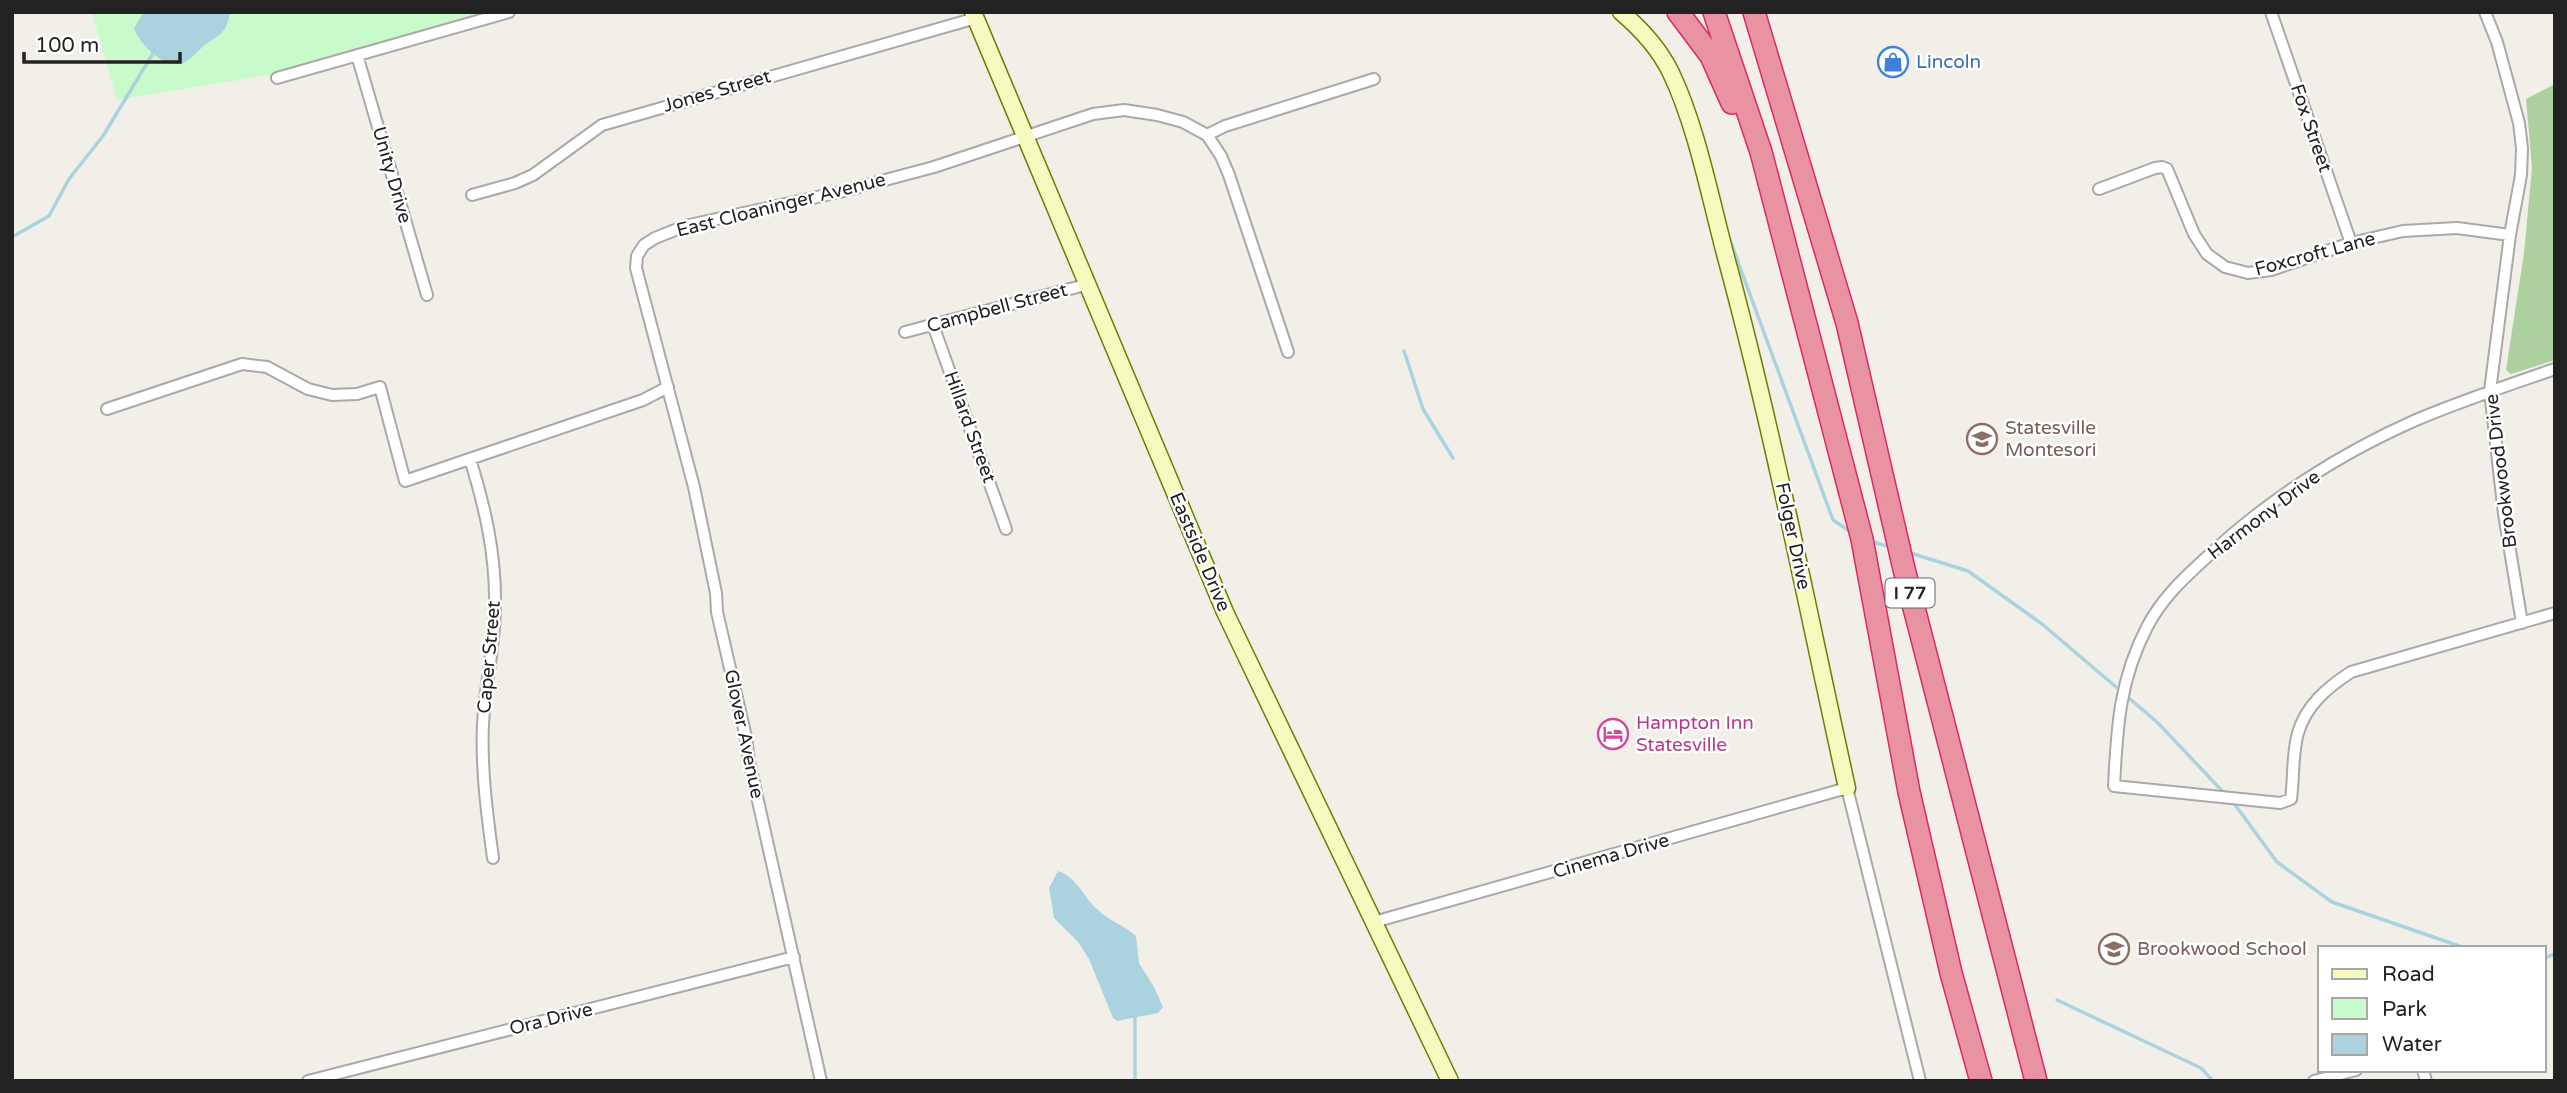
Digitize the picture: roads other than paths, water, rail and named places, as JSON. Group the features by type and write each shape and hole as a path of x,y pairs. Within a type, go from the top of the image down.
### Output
{"highway":[{"path":"1678,12 1711,56 1735,110 1822,386"},
{"name":"I 77","path":"1714,12 1761,152 1862,539 1909,792 1951,973 1981,1081"},
{"name":"I 77","path":"1747,12 1773,76 1847,323 1904,569 2036,1081"},
{"path":"1754,12 1773,76"}],"street":[{"path":"278,78 509,12"},
{"name":"Folger Drive","path":"1620,12 1656,49 1671,71 1693,135 1778,462 1847,788 1920,1081"},
{"name":"Fox Street","path":"2271,12 2351,243"},
{"name":"Brookwood Drive","path":"2486,12 2519,123 2522,148 2521,175 2510,234 2490,391 2504,514 2522,623"},
{"name":"Eastside Drive","path":"975,15 1225,612 1450,1081"},
{"name":"Jones Street","path":"472,195 533,175 589,132 610,122 975,15"},
{"name":"Unity Drive","path":"356,55 427,295"},
{"path":"1289,352 1230,174 1222,156 1207,135 1225,125 1374,79"},
{"name":"East Cloaninger Avenue","path":"668,387 636,268 637,256 644,245 655,238 685,226 840,192 934,167 1093,114 1124,110 1157,115 1183,122 1207,135"},
{"name":"Foxcroft Lane","path":"2099,189 2155,169 2167,169 2194,234 2207,254 2225,267 2248,273 2271,270 2351,243 2403,231 2444,229 2510,234"},
{"name":"Campbell Street","path":"905,332 1089,284"},
{"name":"Hillard Street","path":"933,325 1006,529"},
{"path":"107,410 242,363 267,367 308,389 332,394 356,394 380,387 405,481 643,400 668,387"},
{"name":"Harmony Drive","path":"2522,623 2351,672 2326,689 2309,709 2298,733 2291,799 2280,803 2113,786 2118,712 2129,668 2147,626 2170,592 2227,538 2285,493 2348,454 2414,421 2555,369"},
{"name":"Glover Avenue","path":"668,387 694,487 716,593 717,612 821,1081"},
{"name":"Caper Street","path":"470,459 485,507 493,557 495,608 483,725 484,792 494,858"},
{"path":"2522,623 2555,613"},
{"name":"Cinema Drive","path":"1374,922 1847,788"},
{"name":"Ora Drive","path":"308,1081 793,957"},
{"path":"2314,1081 2348,1072"}],"water":[{"path":"144,12 230,12 222,32 190,59 172,64 152,52 134,28"},
{"path":"1058,871 1070,878 1102,914 1136,936 1139,963 1163,1007 1158,1013 1117,1021 1113,1018 1089,959 1078,942 1054,918 1049,888"}],"waterway":[{"path":"12,237 49,216 69,179 103,136 155,50"},
{"path":"1727,232 1833,520 1851,532"},
{"path":"1404,351 1423,409 1453,458"},
{"path":"1870,541 1890,547"},
{"path":"1907,552 1968,571 2042,624 2116,687"},
{"path":"2130,699 2158,723 2225,794"},
{"path":"2233,802 2277,862 2332,902 2459,946"},
{"path":"2546,957 2555,954"},
{"path":"2057,1000 2201,1068 2213,1081"},
{"path":"1135,1016 1135,1081"}],"place":[{"name":"Lincoln","path":"1893,62"},
{"name":"Statesville Montesori","path":"1982,439"},
{"name":"Hampton Inn Statesville","path":"1613,734"},
{"name":"Brookwood School","path":"2114,949"}]}
